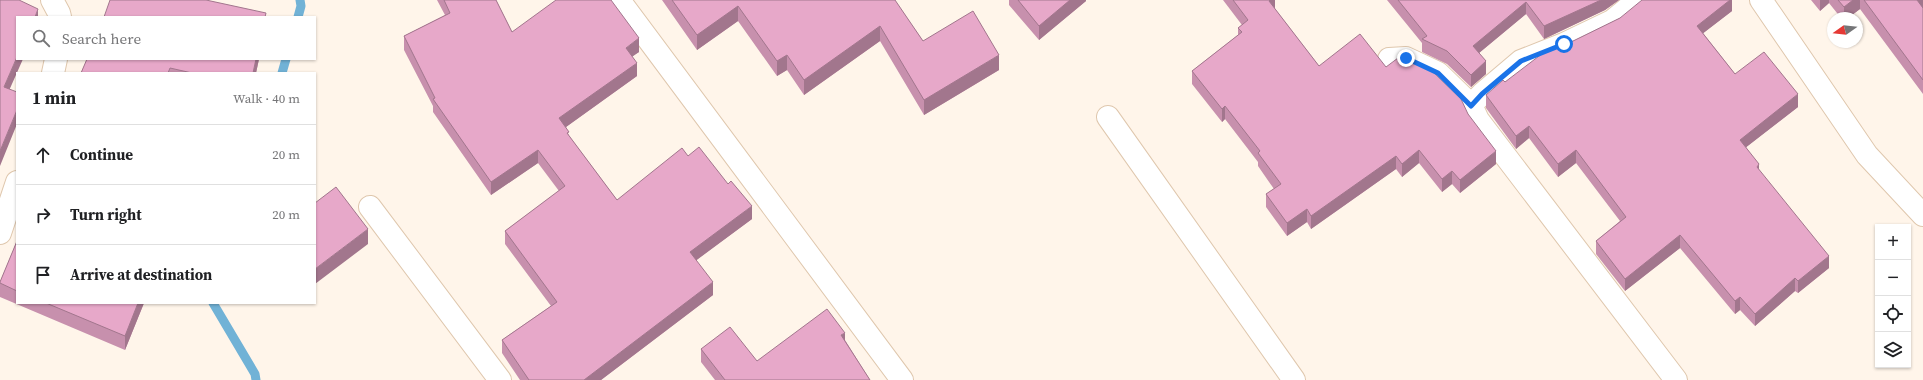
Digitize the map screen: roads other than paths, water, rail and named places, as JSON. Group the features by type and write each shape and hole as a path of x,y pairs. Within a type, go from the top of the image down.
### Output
{"street":[{"path":"52,0 60,13 60,16"},
{"path":"619,0 902,380"},
{"path":"1471,106 1482,94 1521,61 1564,44 1612,21 1638,0"},
{"path":"1761,0 1867,155 1923,216"},
{"path":"1389,59 1406,58 1438,73 1471,106 1478,120 1676,380"},
{"path":"53,72 56,60"},
{"path":"1108,117 1294,380"},
{"path":"0,233 16,185"},
{"path":"370,207 500,380"}],"waterway":[{"path":"298,16 301,6 300,0"},
{"path":"282,72 286,60"},
{"path":"214,304 255,374 256,380"}]}
